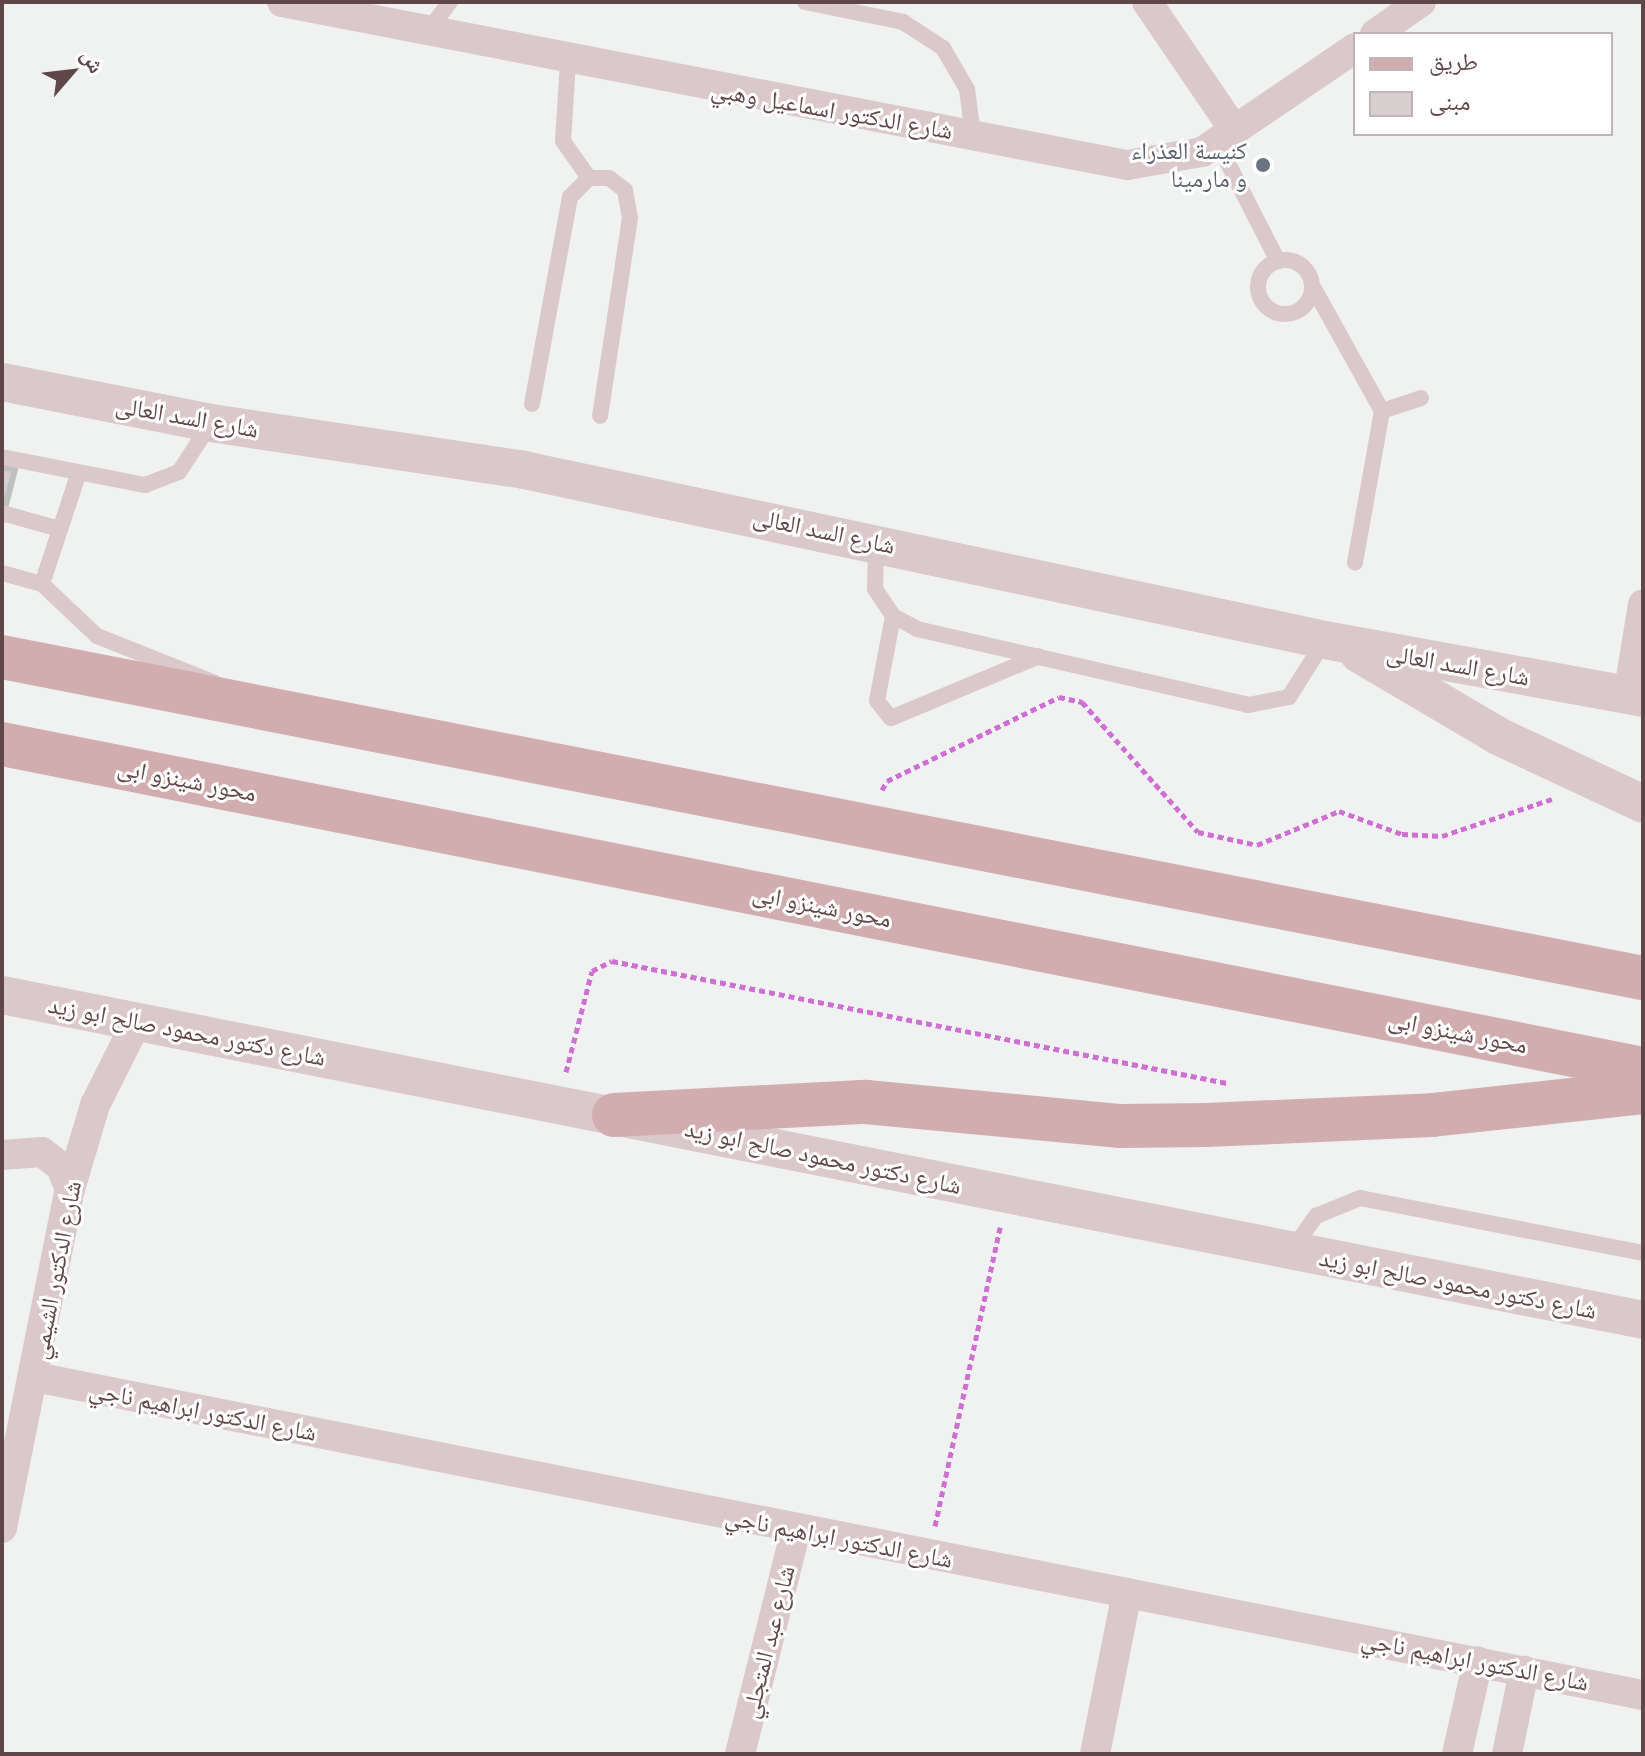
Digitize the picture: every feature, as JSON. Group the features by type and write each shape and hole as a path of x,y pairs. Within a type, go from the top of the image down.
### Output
{"main road":[{"path":"2,657 1643,978"},
{"name":"محور شينزو ابى","path":"2,744 1643,1069"},
{"path":"614,1115 866,1102 1121,1126 1220,1125 1432,1115 1643,1092"}],"street":[{"name":"شارع الدكتور اسماعيل وهبي","path":"282,2 568,62 1127,165 1184,158 1226,136 1353,49"},
{"path":"1147,2 1226,136"},
{"path":"1378,32 1421,2"},
{"name":"شارع السد العالى","path":"2,382 211,423 524,470 877,542 1334,642 1636,697"},
{"path":"1636,697 1643,604"},
{"path":"1334,642 1498,736 1643,804"},
{"name":"شارع دكتور محمود صالح ابو زيد","path":"2,995 557,1103 1290,1253 1643,1320"},
{"name":"شارع الدكتور الشيمي","path":"2,1528 35,1377 70,1189 95,1105 137,1021"},
{"path":"2,1155 42,1152 61,1167 70,1189"},
{"name":"شارع الدكتور ابراهيم ناجي","path":"35,1377 796,1530 1643,1695"},
{"name":"شارع عبد المتجلي","path":"740,1754 796,1530"},
{"path":"1095,1754 1127,1593"},
{"path":"1457,1754 1478,1661"},
{"path":"1507,1754 1524,1671"}],"lane":[{"path":"428,31 450,2"},
{"path":"805,2 903,22 943,48 967,89 973,136"},
{"path":"568,62 563,141 589,178 617,183 631,209 600,416"},
{"path":"1226,136 1278,261"},
{"path":"532,404 570,197 589,178"},
{"path":"1313,287 1298,312 1269,309 1258,282 1278,261 1297,262 1313,287 1382,411 1355,563"},
{"path":"1382,411 1421,398"},
{"path":"2,457 78,475 163,481 193,460 211,423"},
{"path":"42,584 78,475"},
{"path":"2,513 60,529"},
{"path":"877,542 875,589 893,616 917,629 1258,707 1279,703 1302,685 1334,642"},
{"path":"2,573 42,584 84,629 197,672 234,704"},
{"path":"893,616 877,701 891,718 1039,656"},
{"path":"1290,1253 1316,1216 1360,1198 1643,1253"}],"path":[{"path":"863,827 887,781 1059,697 1082,702 1198,832 1257,845 1339,811 1402,834 1442,836 1594,783"},
{"path":"557,1103 592,971 612,961 1237,1086"},
{"path":"928,1555 1007,1195"}],"building":[{"path":"2,470 11,472 3,503 2,503"}],"place":[{"name":"كنيسة العذراء و مارمينا","path":"1263,165"}]}
